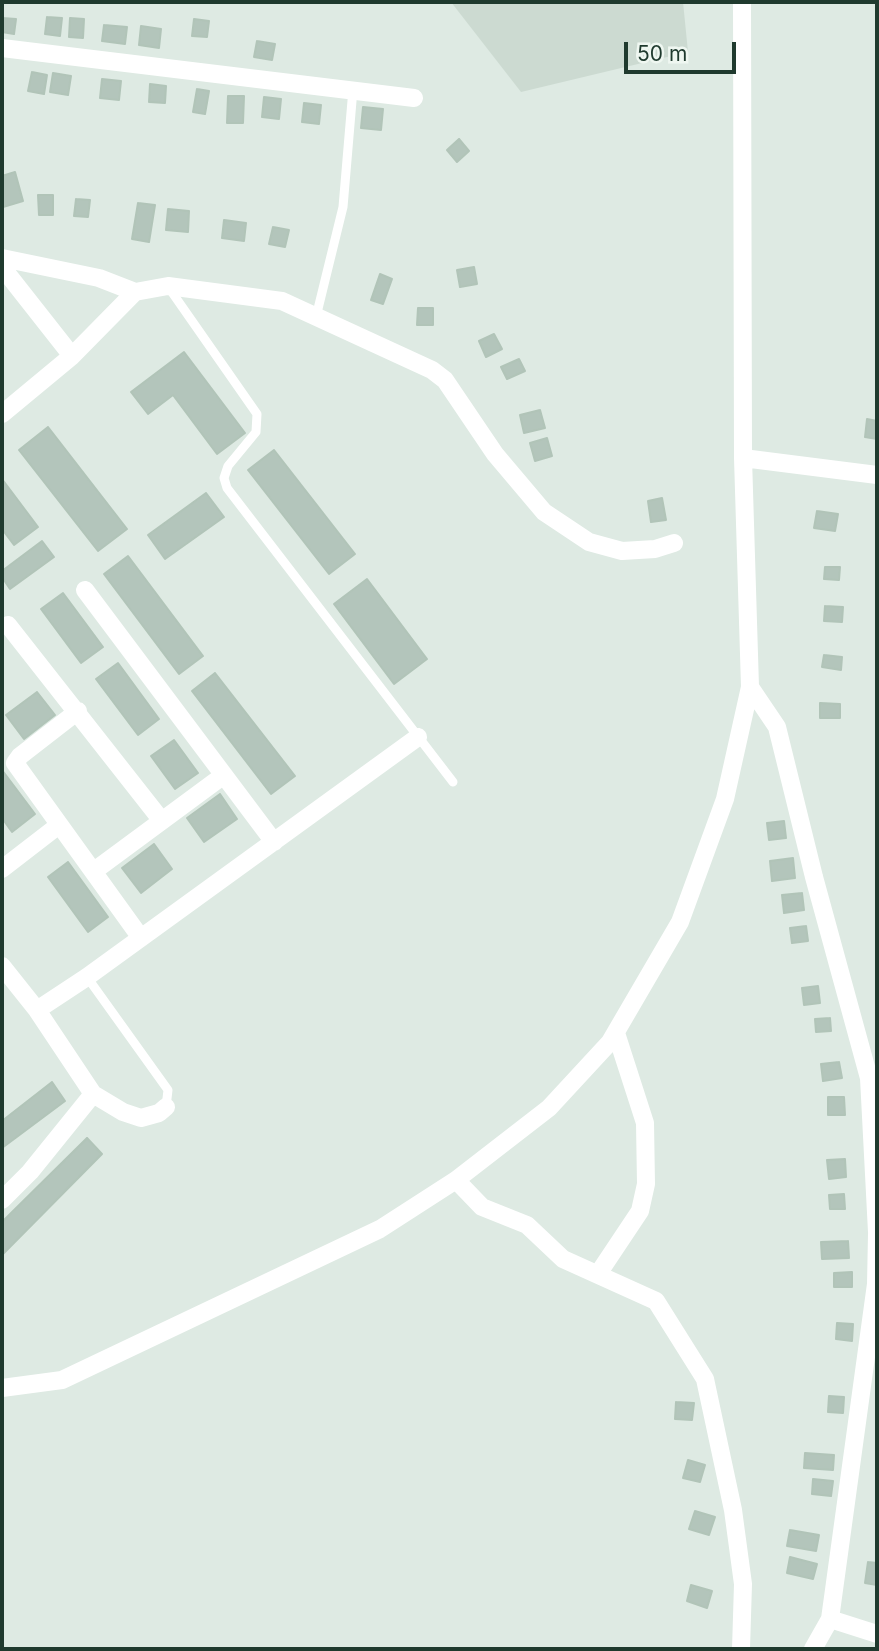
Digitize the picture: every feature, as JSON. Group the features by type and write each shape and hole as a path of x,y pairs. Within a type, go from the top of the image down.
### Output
{"street":[{"path":"2,1388 62,1380 380,1229 456,1180 549,1108 616,1033 680,922 725,799 750,687 743,458 742,2"},
{"path":"2,48 414,98"},
{"path":"2,258 99,278 135,292 168,286 282,301 432,370 444,380 495,454 544,512 589,542 622,551 655,549 674,543"},
{"path":"2,267 72,356"},
{"path":"2,414 72,356 135,292"},
{"path":"743,458 877,475"},
{"path":"85,590 274,842"},
{"path":"5,623 78,711 162,821"},
{"path":"750,687 778,727 814,877 873,1071 876,1284 830,1619 813,1649"},
{"path":"78,711 20,756 15,763 141,938"},
{"path":"37,1010 87,977 418,737"},
{"path":"94,871 224,775"},
{"path":"2,869 59,825"},
{"path":"2,966 37,1010 93,1094 123,1112 141,1118 159,1113 166,1107"},
{"path":"598,1274 640,1211 646,1184 645,1123 616,1033"},
{"path":"2,1200 30,1172 93,1094"},
{"path":"456,1180 482,1207 527,1225 563,1259 656,1301 705,1379 733,1510 743,1584 736,1648"},
{"path":"830,1619 877,1634"}],"lane":[{"path":"316,317 343,207 353,89"},
{"path":"168,286 257,414 256,432 228,467 224,478 227,488 453,782"},
{"path":"87,977 168,1090 166,1107"}],"shaded area":[{"path":"451,2 683,2 688,52 521,92"}],"building":[{"path":"47,17 62,18 60,36 45,34"},
{"path":"2,18 16,19 14,34 2,32"},
{"path":"70,18 84,19 83,38 69,37"},
{"path":"194,19 209,21 207,37 192,36"},
{"path":"104,25 127,27 125,44 102,41"},
{"path":"141,26 161,29 159,48 139,45"},
{"path":"257,41 275,44 272,60 254,57"},
{"path":"32,72 47,75 44,94 28,91"},
{"path":"53,73 71,76 68,95 50,92"},
{"path":"102,79 121,81 119,100 100,98"},
{"path":"150,84 166,86 165,103 149,102"},
{"path":"197,89 209,91 205,114 193,112"},
{"path":"228,96 244,96 243,123 227,123"},
{"path":"264,97 281,99 279,119 262,117"},
{"path":"304,103 321,105 319,124 302,122"},
{"path":"363,107 383,109 381,130 361,128"},
{"path":"459,139 469,151 457,162 447,150"},
{"path":"15,172 23,201 3,207 2,176"},
{"path":"38,195 53,195 53,215 39,215"},
{"path":"76,199 90,200 88,217 74,216"},
{"path":"138,203 155,205 149,242 132,239"},
{"path":"168,209 189,211 188,232 166,230"},
{"path":"224,220 246,223 244,241 222,238"},
{"path":"273,227 289,230 285,247 269,244"},
{"path":"474,267 477,284 460,287 457,270"},
{"path":"380,274 392,279 383,304 371,300"},
{"path":"418,308 433,308 433,325 417,325"},
{"path":"494,334 502,349 486,357 479,341"},
{"path":"184,352 245,433 217,454 173,395 148,414 131,392"},
{"path":"519,359 525,371 507,379 501,367"},
{"path":"540,410 545,428 524,433 520,415"},
{"path":"867,419 877,421 877,439 865,437"},
{"path":"48,427 127,529 98,551 19,450"},
{"path":"547,438 552,456 535,461 530,443"},
{"path":"274,450 355,554 329,574 248,470"},
{"path":"2,479 38,527 14,545 2,529"},
{"path":"206,493 224,517 165,559 148,535"},
{"path":"662,498 666,520 651,522 648,501"},
{"path":"817,511 838,514 835,531 814,528"},
{"path":"42,541 54,557 10,589 2,577 2,571"},
{"path":"128,556 203,656 179,674 104,574"},
{"path":"825,567 840,567 839,580 824,579"},
{"path":"367,579 427,659 394,684 334,604"},
{"path":"63,593 103,647 81,663 41,609"},
{"path":"825,606 843,607 842,622 824,621"},
{"path":"824,655 842,657 841,670 822,667"},
{"path":"118,663 159,719 138,735 96,679"},
{"path":"215,673 295,776 271,794 192,691"},
{"path":"37,692 55,715 24,739 6,715"},
{"path":"820,703 840,704 840,718 820,718"},
{"path":"174,740 198,773 175,789 151,756"},
{"path":"2,770 35,814 12,832 2,818"},
{"path":"220,794 237,819 204,842 187,818"},
{"path":"784,821 786,838 769,840 767,823"},
{"path":"154,844 172,869 141,893 122,868"},
{"path":"793,858 795,878 772,881 770,861"},
{"path":"68,862 108,917 88,932 48,877"},
{"path":"802,893 804,910 784,913 782,895"},
{"path":"806,926 808,941 792,943 790,928"},
{"path":"818,986 820,1003 804,1005 802,988"},
{"path":"830,1018 831,1031 816,1032 815,1019"},
{"path":"839,1062 842,1078 823,1081 821,1064"},
{"path":"52,1082 65,1101 2,1148 2,1121"},
{"path":"828,1097 844,1097 845,1115 828,1115"},
{"path":"87,1138 102,1154 2,1255 2,1222"},
{"path":"845,1159 846,1177 829,1179 827,1160"},
{"path":"844,1194 845,1209 830,1209 829,1195"},
{"path":"848,1241 849,1258 822,1259 821,1242"},
{"path":"852,1272 852,1287 834,1287 834,1273"},
{"path":"837,1323 853,1324 852,1341 836,1339"},
{"path":"829,1396 844,1397 843,1413 828,1412"},
{"path":"676,1402 694,1403 692,1420 675,1419"},
{"path":"805,1453 834,1455 833,1470 804,1468"},
{"path":"688,1460 705,1465 700,1482 683,1478"},
{"path":"813,1479 833,1481 831,1496 812,1494"},
{"path":"695,1511 715,1517 709,1535 689,1529"},
{"path":"790,1530 819,1535 816,1551 787,1546"},
{"path":"790,1557 817,1564 813,1579 787,1573"},
{"path":"868,1562 877,1563 877,1585 865,1583"},
{"path":"691,1585 712,1591 707,1608 687,1601"}]}
